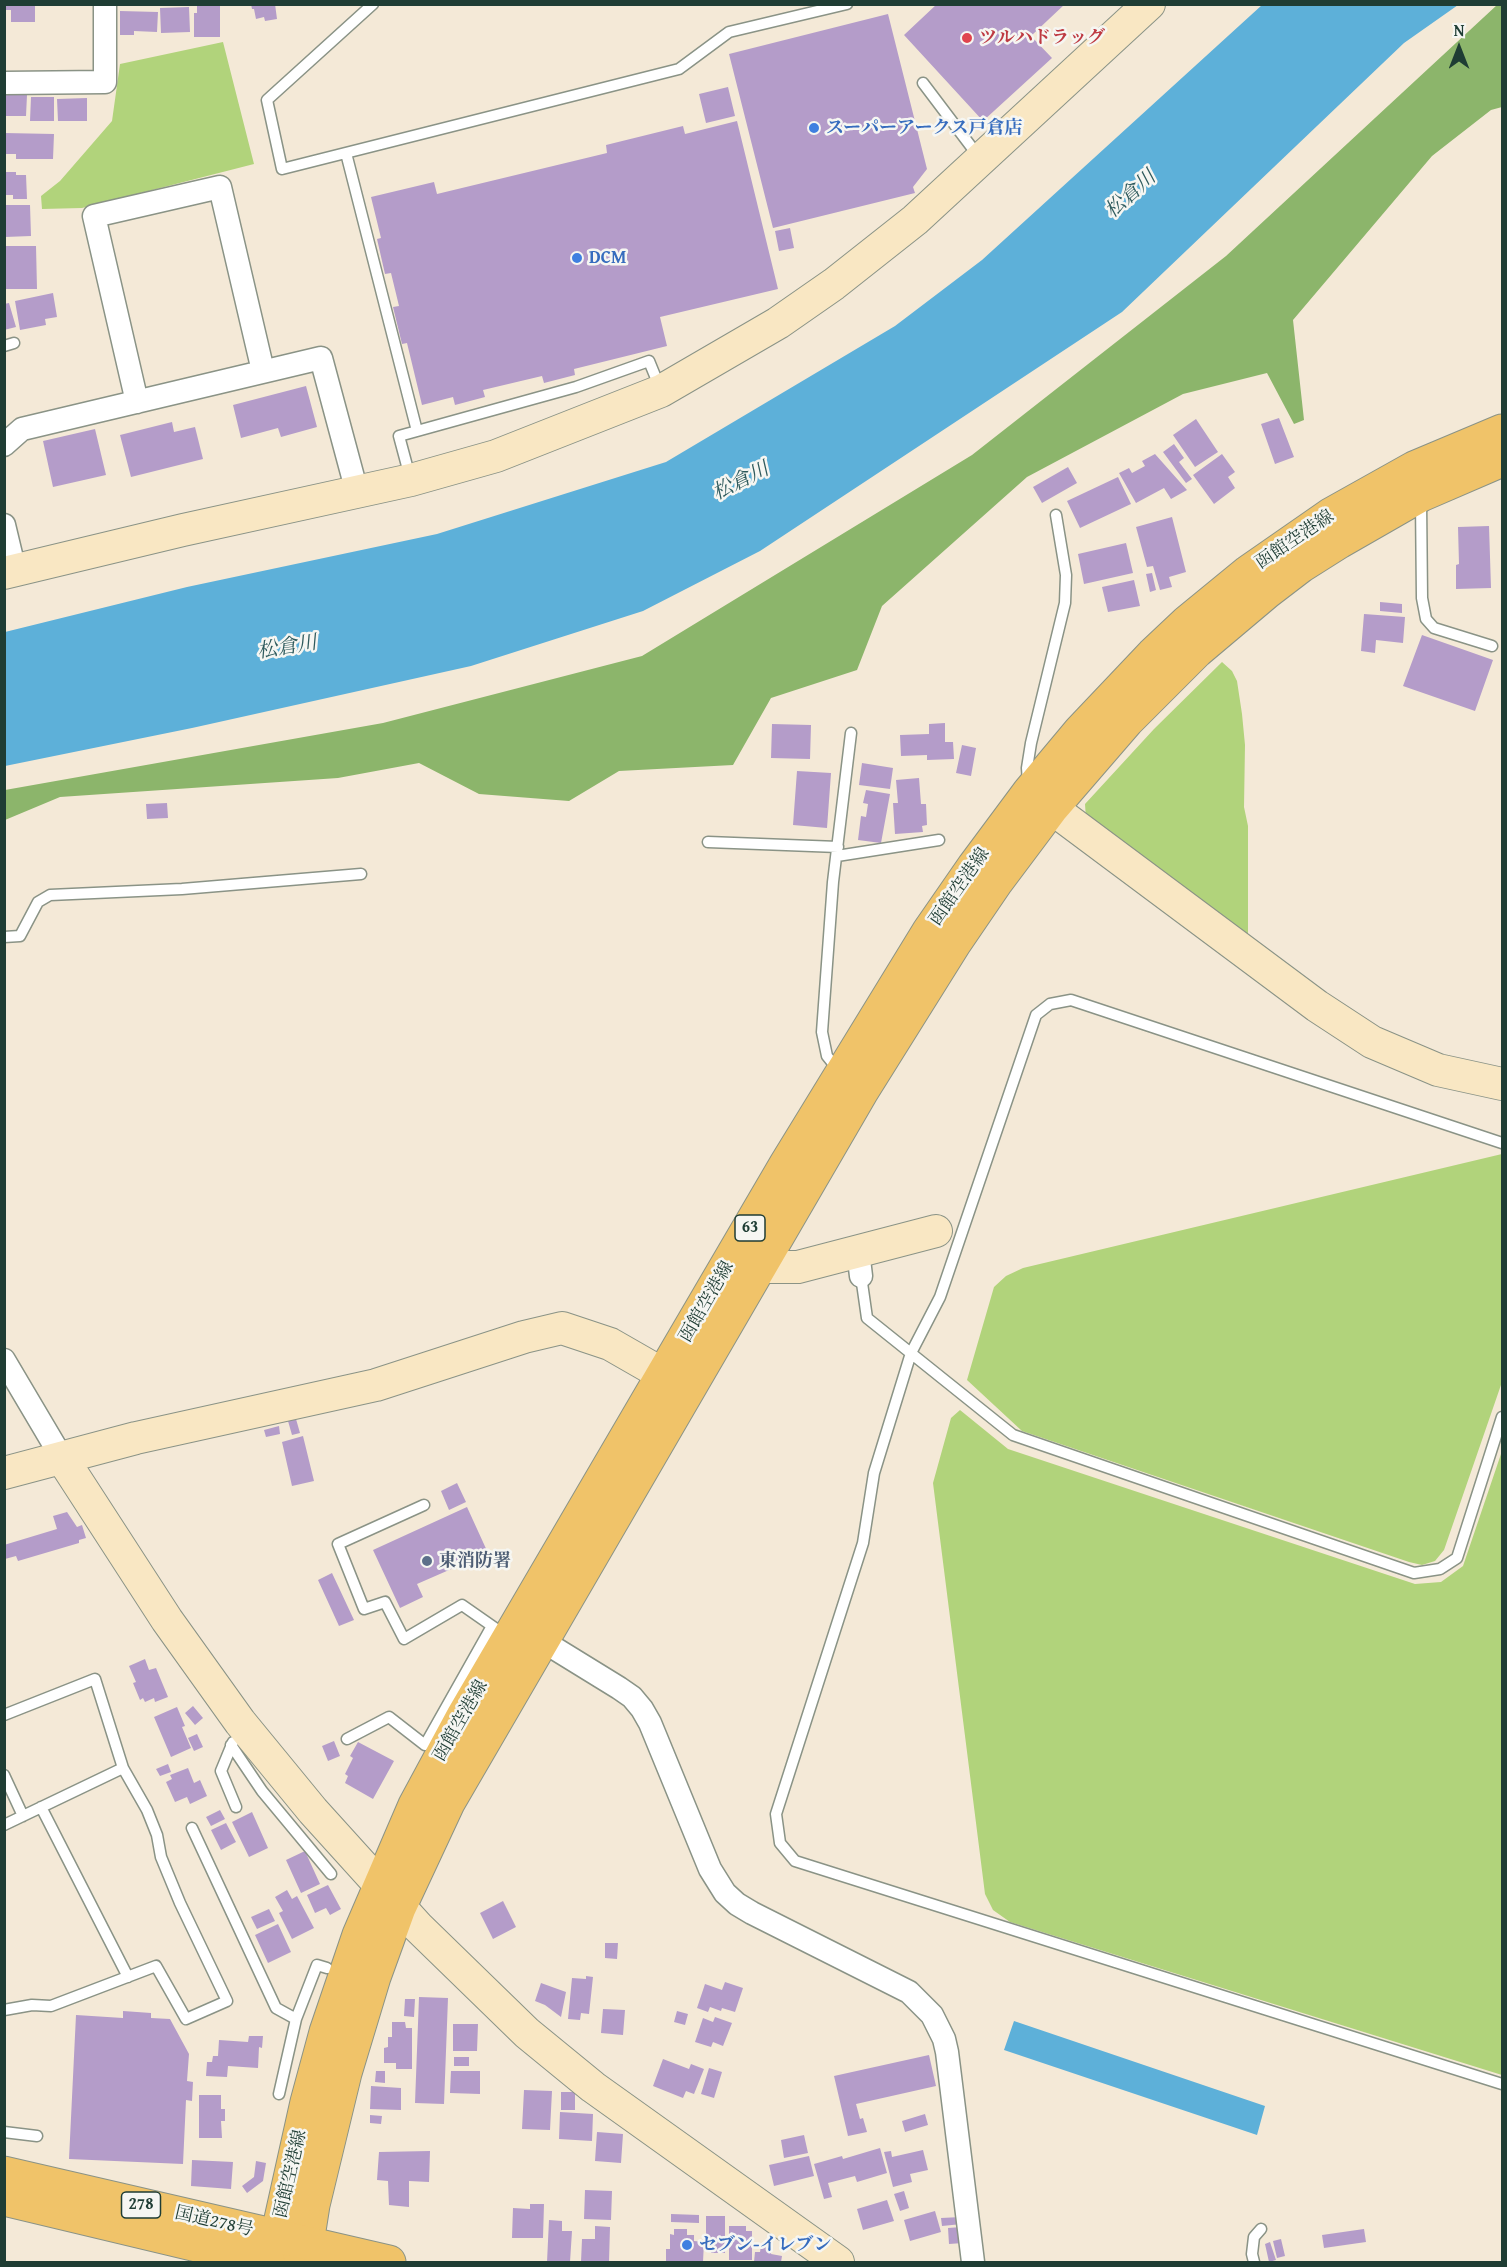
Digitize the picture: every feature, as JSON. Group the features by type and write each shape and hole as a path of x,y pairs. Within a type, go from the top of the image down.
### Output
{"main road":[{"name":"函館空港線","path":"286,2253 307,2102 333,2009 389,1896 448,1803 520,1642 677,1382 851,1082 954,944 997,881 1040,800 1127,721 1205,644 1301,566 1339,542 1417,482 1503,431"},
{"name":"函館空港線","path":"1417,482 1503,460"},
{"name":"国道278号","path":"4,2173 286,2253"},
{"name":"国道278号","path":"4,2199 286,2253 389,2262"}],"street":[{"path":"4,83 105,82 105,4"},
{"path":"4,525 10,572 183,530 411,480 496,456 661,390 778,324 834,284 915,220 1149,4"},
{"path":"138,402 94,216 220,187 263,371"},
{"path":"4,445 21,429 321,358 357,492"},
{"path":"1040,800 1317,1006 1372,1042 1438,1070 1503,1084"},
{"path":"747,1262 798,1267 860,1264 936,1231"},
{"path":"4,1473 136,1438 376,1384 524,1337 562,1328 610,1344 677,1382"},
{"path":"4,1360 62,1458 167,1620 236,1733 313,1811 389,1896 484,1993 527,2033 593,2087 838,2262"},
{"path":"520,1642 619,1688 632,1697 642,1709 650,1723 710,1869 725,1893 737,1904 909,1992 932,2015 944,2039 947,2052 974,2262"}],"lane":[{"path":"373,4 267,100 282,169 680,69 729,32 847,4"},
{"path":"923,83 981,159"},
{"path":"346,153 417,431"},
{"path":"411,480 399,436 576,387 649,361 661,390"},
{"path":"1417,482 1422,598 1426,619 1434,628 1492,646"},
{"path":"1040,800 1027,768 1030,742 1065,603 1066,575 1056,515"},
{"path":"851,733 837,851 822,1032 827,1056 851,1082"},
{"path":"708,842 837,851 939,840"},
{"path":"4,937 20,936 38,902 50,895 182,889 361,874"},
{"path":"1503,1143 1071,1000 1050,1004 1036,1016 940,1297 911,1353 874,1473 863,1543 776,1814 780,1843 795,1861 1503,2084"},
{"path":"860,1264 867,1318 1013,1434 1414,1573 1440,1569 1457,1558 1503,1417"},
{"path":"347,1739 389,1717 426,1745 520,1642 462,1605 404,1639 385,1602 364,1609 338,1544 423,1505"},
{"path":"4,1715 95,1679 123,1768 147,1810 157,1835 161,1857 180,1903 227,2001 186,2019 156,1966 51,2006 32,2005 4,2010"},
{"path":"236,1733 221,1771 236,1807"},
{"path":"236,1733 262,1791 331,1874"},
{"path":"4,1825 123,1768"},
{"path":"4,1775 23,1816"},
{"path":"41,1808 128,1977"},
{"path":"192,1828 276,2007 296,2019"},
{"path":"279,2094 296,2019 317,1965 327,1968"},
{"path":"4,2132 37,2136"},
{"path":"1254,2262 1252,2254 1254,2237 1261,2229"}],"green space":[{"path":"1497,5 1502,5 1502,107 1491,110 1432,156 1293,320 1304,420 1294,424 1267,373 1183,394 1027,477 882,606 857,670 771,698 733,765 619,771 569,801 479,794 419,763 338,778 60,797 5,820 5,790 383,723 642,656 972,455 1226,256"},
{"path":"223,42 254,164 82,208 42,209 41,196 60,181 112,121 120,64"},
{"path":"1222,662 1232,671 1237,681 1245,745 1244,807 1248,826 1248,937 1086,819 1085,804 1154,729"},
{"path":"1502,1154 1502,1382 1444,1550 1435,1561 1422,1565 1409,1562 1022,1431 967,1380 994,1287 1006,1276 1023,1268"},
{"path":"960,1410 1008,1449 1415,1584 1441,1582 1463,1566 1502,1451 1502,2075 1010,1922 993,1910 985,1894 933,1483 951,1418"}],"water":[{"name":"松倉川","path":"1262,5 1458,5 1404,43 1122,312 760,551 643,611 471,666 192,728 5,766 5,632 187,587 437,534 666,462 895,326 982,260"},
{"path":"1014,2021 1265,2106 1257,2135 1004,2050"}],"building":[{"path":"4,4 35,4 35,22 11,22 11,10 4,10"},
{"path":"197,4 220,4 220,37 194,37 194,13 197,13"},
{"path":"251,4 275,4 277,19 265,21 264,17 256,19"},
{"path":"937,4 1065,4 1031,36 1052,58 983,121 904,35"},
{"path":"189,7 190,32 161,33 160,8"},
{"path":"120,11 158,12 157,32 134,31 134,35 120,35"},
{"path":"888,14 927,169 913,187 915,193 773,228 729,54"},
{"path":"728,87 735,116 706,123 699,94"},
{"path":"4,94 27,95 26,116 4,116"},
{"path":"31,97 54,97 54,121 30,121"},
{"path":"87,98 87,121 58,121 57,99"},
{"path":"737,121 778,289 660,317 667,346 574,369 575,375 544,383 542,376 483,390 485,397 455,405 453,397 422,405 407,343 402,344 393,307 399,306 391,273 385,274 377,239 381,238 371,197 434,182 437,194 607,153 606,145 683,126 685,134"},
{"path":"4,133 54,134 53,159 16,159 16,154 4,154"},
{"path":"4,172 26,175 27,199 13,199 13,195 4,195"},
{"path":"5,205 30,205 31,236 5,237"},
{"path":"790,228 794,248 779,251 775,231"},
{"path":"4,246 36,246 37,289 4,289"},
{"path":"53,293 57,317 45,319 46,325 20,330 15,301"},
{"path":"9,303 16,327 4,330 4,304"},
{"path":"306,386 317,427 281,437 278,428 241,438 233,405"},
{"path":"1279,418 1294,457 1275,464 1261,424"},
{"path":"1196,419 1218,452 1195,467 1173,435"},
{"path":"172,422 174,432 195,427 203,459 131,477 120,435"},
{"path":"95,429 106,475 53,487 43,441"},
{"path":"1174,444 1184,458 1179,462 1192,479 1186,483 1163,452"},
{"path":"1155,454 1187,490 1171,499 1164,488 1136,503 1119,473 1129,468 1132,473 1145,466 1142,461"},
{"path":"1222,454 1235,472 1228,477 1235,488 1214,504 1193,475"},
{"path":"1068,467 1077,483 1042,503 1033,487"},
{"path":"1118,477 1131,504 1080,528 1067,501"},
{"path":"1172,517 1186,572 1169,577 1172,587 1160,590 1153,566 1147,567 1136,527"},
{"path":"1489,526 1491,588 1456,589 1456,565 1459,564 1458,527"},
{"path":"1126,543 1133,573 1084,584 1078,554"},
{"path":"1152,573 1156,590 1150,592 1146,574"},
{"path":"1134,580 1140,606 1108,612 1102,587"},
{"path":"1380,602 1402,604 1402,613 1380,611"},
{"path":"1364,614 1405,617 1403,643 1376,640 1375,653 1361,651"},
{"path":"1422,635 1493,660 1475,711 1403,686"},
{"path":"945,723 945,742 953,742 954,759 927,760 927,755 901,756 900,735 929,734 929,724"},
{"path":"772,724 811,725 810,759 771,758"},
{"path":"962,745 976,748 971,776 956,773"},
{"path":"862,763 893,768 890,789 859,785"},
{"path":"797,771 831,773 827,828 793,825"},
{"path":"919,778 921,804 926,804 927,825 922,826 923,832 895,834 893,803 898,803 896,780"},
{"path":"866,790 890,794 881,843 858,840 861,816 866,817 868,804 863,803"},
{"path":"167,803 168,818 147,819 146,804"},
{"path":"296,1419 300,1433 292,1435 288,1421"},
{"path":"279,1426 280,1434 266,1437 264,1430"},
{"path":"303,1436 314,1481 292,1486 282,1442"},
{"path":"457,1483 466,1502 449,1510 441,1491"},
{"path":"467,1507 488,1553 417,1584 423,1597 400,1608 373,1550"},
{"path":"67,1512 77,1527 82,1525 86,1538 79,1540 79,1543 18,1561 16,1556 5,1559 4,1545 57,1529 53,1516"},
{"path":"332,1573 354,1620 339,1626 318,1580"},
{"path":"145,1659 149,1670 156,1668 168,1697 155,1702 154,1698 145,1702 143,1698 140,1700 129,1666"},
{"path":"193,1706 203,1718 195,1725 185,1713"},
{"path":"177,1707 191,1748 171,1757 154,1717"},
{"path":"197,1734 203,1747 194,1751 188,1738"},
{"path":"334,1741 340,1756 328,1761 322,1746"},
{"path":"358,1742 394,1761 373,1799 345,1783 348,1776 345,1774 353,1758 350,1756"},
{"path":"168,1764 171,1772 160,1776 156,1769"},
{"path":"188,1768 194,1783 200,1780 207,1796 190,1804 187,1797 175,1802 166,1782 172,1779 170,1775"},
{"path":"220,1810 225,1819 211,1826 206,1817"},
{"path":"252,1812 268,1848 249,1857 232,1822"},
{"path":"226,1823 236,1842 221,1850 211,1830"},
{"path":"305,1851 320,1884 301,1893 286,1860"},
{"path":"328,1885 341,1909 330,1915 326,1908 315,1913 307,1895"},
{"path":"287,1890 292,1899 297,1896 314,1928 292,1939 279,1913 283,1911 275,1897"},
{"path":"503,1901 516,1927 493,1939 480,1913"},
{"path":"269,1909 275,1921 257,1929 251,1917"},
{"path":"278,1924 291,1952 268,1963 255,1935"},
{"path":"605,1943 618,1943 617,1959 605,1958"},
{"path":"586,1976 593,1977 589,2014 581,2013 580,2020 568,2019 572,1978 586,1979"},
{"path":"725,1982 743,1988 735,2012 710,2007 708,2012 697,2008 705,1984 722,1990"},
{"path":"541,1983 566,1992 561,2017 545,2005 535,2001"},
{"path":"419,1997 448,1998 444,2104 415,2103"},
{"path":"405,1999 415,1999 414,2017 404,2016"},
{"path":"603,2009 625,2010 623,2035 601,2033"},
{"path":"123,2011 151,2013 151,2018 170,2019 189,2054 187,2081 193,2082 192,2101 186,2100 183,2164 69,2159 76,2015 123,2018"},
{"path":"677,2011 688,2014 685,2025 674,2022"},
{"path":"715,2017 732,2023 723,2046 713,2042 711,2047 695,2042 703,2018 713,2022"},
{"path":"392,2022 405,2022 406,2028 412,2028 412,2069 396,2069 396,2063 384,2063 384,2048 388,2047 388,2037 392,2037"},
{"path":"453,2024 478,2024 477,2051 453,2051"},
{"path":"249,2036 263,2036 262,2048 259,2047 258,2068 228,2066 227,2077 206,2076 207,2062 212,2062 213,2056 218,2056 219,2040 248,2042"},
{"path":"929,2055 936,2086 856,2104 867,2132 848,2136 834,2076"},
{"path":"454,2057 469,2057 469,2066 454,2066"},
{"path":"663,2059 689,2069 691,2064 704,2069 694,2094 686,2091 683,2098 653,2086"},
{"path":"709,2068 722,2072 714,2098 701,2094"},
{"path":"376,2071 385,2071 385,2083 375,2082"},
{"path":"451,2071 480,2071 480,2094 450,2093"},
{"path":"371,2086 401,2088 401,2110 370,2109"},
{"path":"524,2090 552,2091 550,2130 522,2129"},
{"path":"561,2092 575,2092 575,2110 561,2110"},
{"path":"199,2095 221,2095 221,2109 225,2109 225,2121 221,2121 222,2138 199,2138"},
{"path":"560,2112 593,2114 592,2141 559,2139"},
{"path":"925,2114 928,2125 905,2132 902,2121"},
{"path":"370,2115 382,2116 381,2124 370,2123"},
{"path":"597,2132 623,2134 621,2163 595,2161"},
{"path":"804,2135 808,2153 784,2158 781,2140"},
{"path":"880,2148 887,2173 857,2182 855,2176 828,2183 832,2197 824,2199 814,2164 842,2156 843,2159"},
{"path":"923,2150 928,2170 910,2174 912,2182 893,2187 884,2152 891,2151 892,2157"},
{"path":"430,2151 429,2182 409,2181 409,2207 389,2205 388,2181 377,2180 379,2152"},
{"path":"809,2156 814,2176 774,2186 769,2165"},
{"path":"192,2160 233,2162 231,2189 191,2186"},
{"path":"256,2161 266,2163 263,2181 247,2193 242,2186 254,2177"},
{"path":"585,2190 612,2191 611,2220 584,2219"},
{"path":"904,2191 909,2208 900,2211 894,2194"},
{"path":"887,2200 894,2221 863,2230 857,2209"},
{"path":"530,2204 544,2204 543,2238 512,2238 513,2208 530,2209"},
{"path":"935,2211 941,2232 910,2241 904,2220"},
{"path":"671,2214 699,2215 699,2223 671,2222"},
{"path":"706,2216 725,2216 725,2253 711,2253 711,2247 706,2247"},
{"path":"961,2217 962,2224 942,2226 941,2218"},
{"path":"549,2220 562,2221 562,2231 572,2231 570,2262 547,2262"},
{"path":"595,2226 610,2227 609,2262 581,2262 582,2239 595,2239"},
{"path":"729,2226 746,2226 746,2231 752,2231 752,2260 729,2260"},
{"path":"962,2227 963,2243 949,2244 948,2228"},
{"name":"セブン-イレブン","path":"674,2229 687,2229 687,2235 694,2235 694,2241 704,2242 703,2262 666,2262 666,2249 670,2249 670,2234 674,2235"},
{"path":"1364,2229 1366,2242 1324,2248 1322,2235"},
{"path":"1281,2239 1285,2256 1277,2258 1273,2241"},
{"path":"1270,2242 1276,2260 1269,2262 1265,2244"},
{"path":"761,2246 772,2247 771,2254 782,2256 781,2262 754,2262 755,2252 760,2252"}],"place":[{"name":"ツルハドラッグ","path":"967,38"},
{"name":"スーパーアークス戸倉店","path":"814,128"},
{"name":"DCM","path":"577,258"},
{"name":"東消防署","path":"427,1561"},
{"name":"セブン-イレブン","path":"687,2245"}]}
